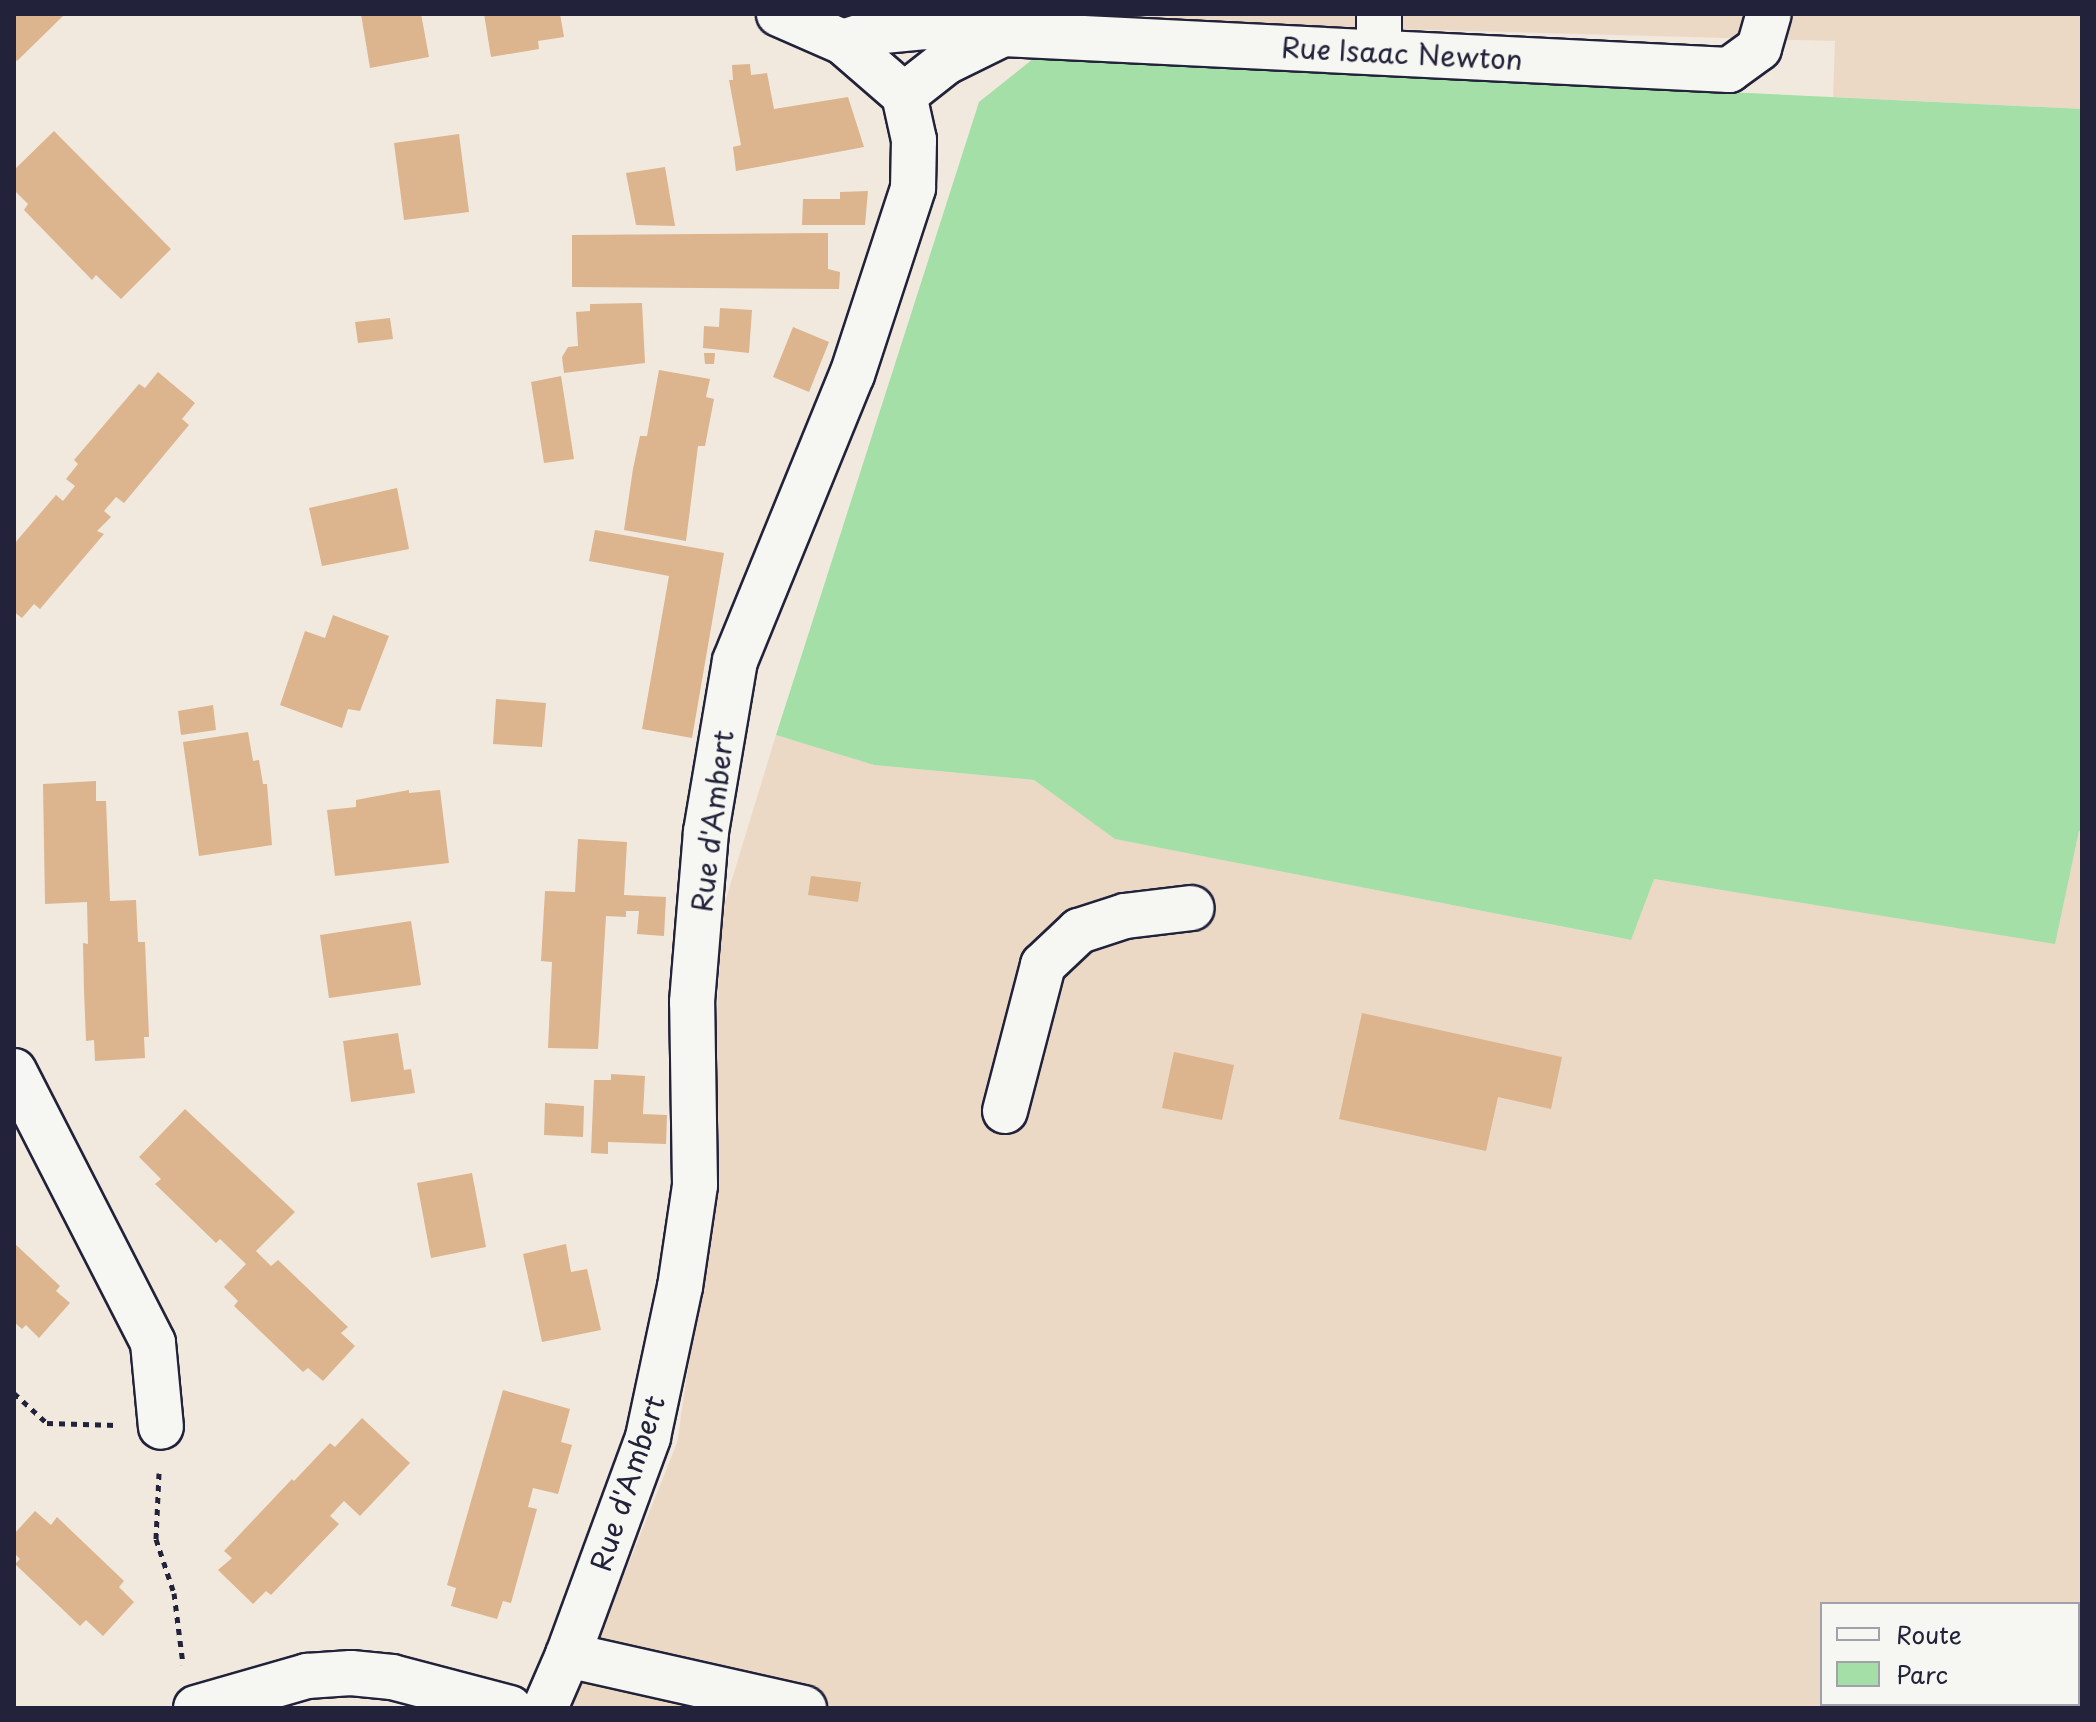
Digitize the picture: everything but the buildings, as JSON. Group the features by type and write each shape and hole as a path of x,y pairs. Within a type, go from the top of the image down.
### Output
{"street":[{"path":"779,14 843,42 904,95"},
{"name":"Rue Isaac Newton","path":"843,42 873,32 925,27 1003,34 1379,33 1729,70 1759,48 1769,14"},
{"name":"Rue Isaac Newton","path":"904,95 946,62 1003,34"},
{"name":"Rue d'Ambert","path":"545,1708 568,1655 648,1437 680,1287 695,1185 692,1002 705,847 735,661 852,375 913,188 914,140 904,95"},
{"path":"1005,1111 1043,965 1079,931 1125,916 1192,908"},
{"path":"14,1071 153,1343 161,1427"},
{"path":"568,1655 804,1708"},
{"path":"190,1694 307,1676 351,1673 392,1677 510,1708"}],"path":[{"path":"14,1393 47,1423 161,1427 156,1539 174,1593 190,1694"}],"shaded area":[{"path":"1137,14 2082,14 2082,109 1833,97 1835,41 1137,22"},
{"path":"776,735 874,765 1034,780 1116,839 1630,940 1653,879 2054,943 2079,831 2082,831 2082,1708 571,1708 677,1443 707,1239 722,912"}],"green space":[{"path":"1033,59 2082,109 2082,831 2079,831 2055,944 1654,879 1631,940 1115,839 1034,780 874,765 776,735 979,102"}]}
